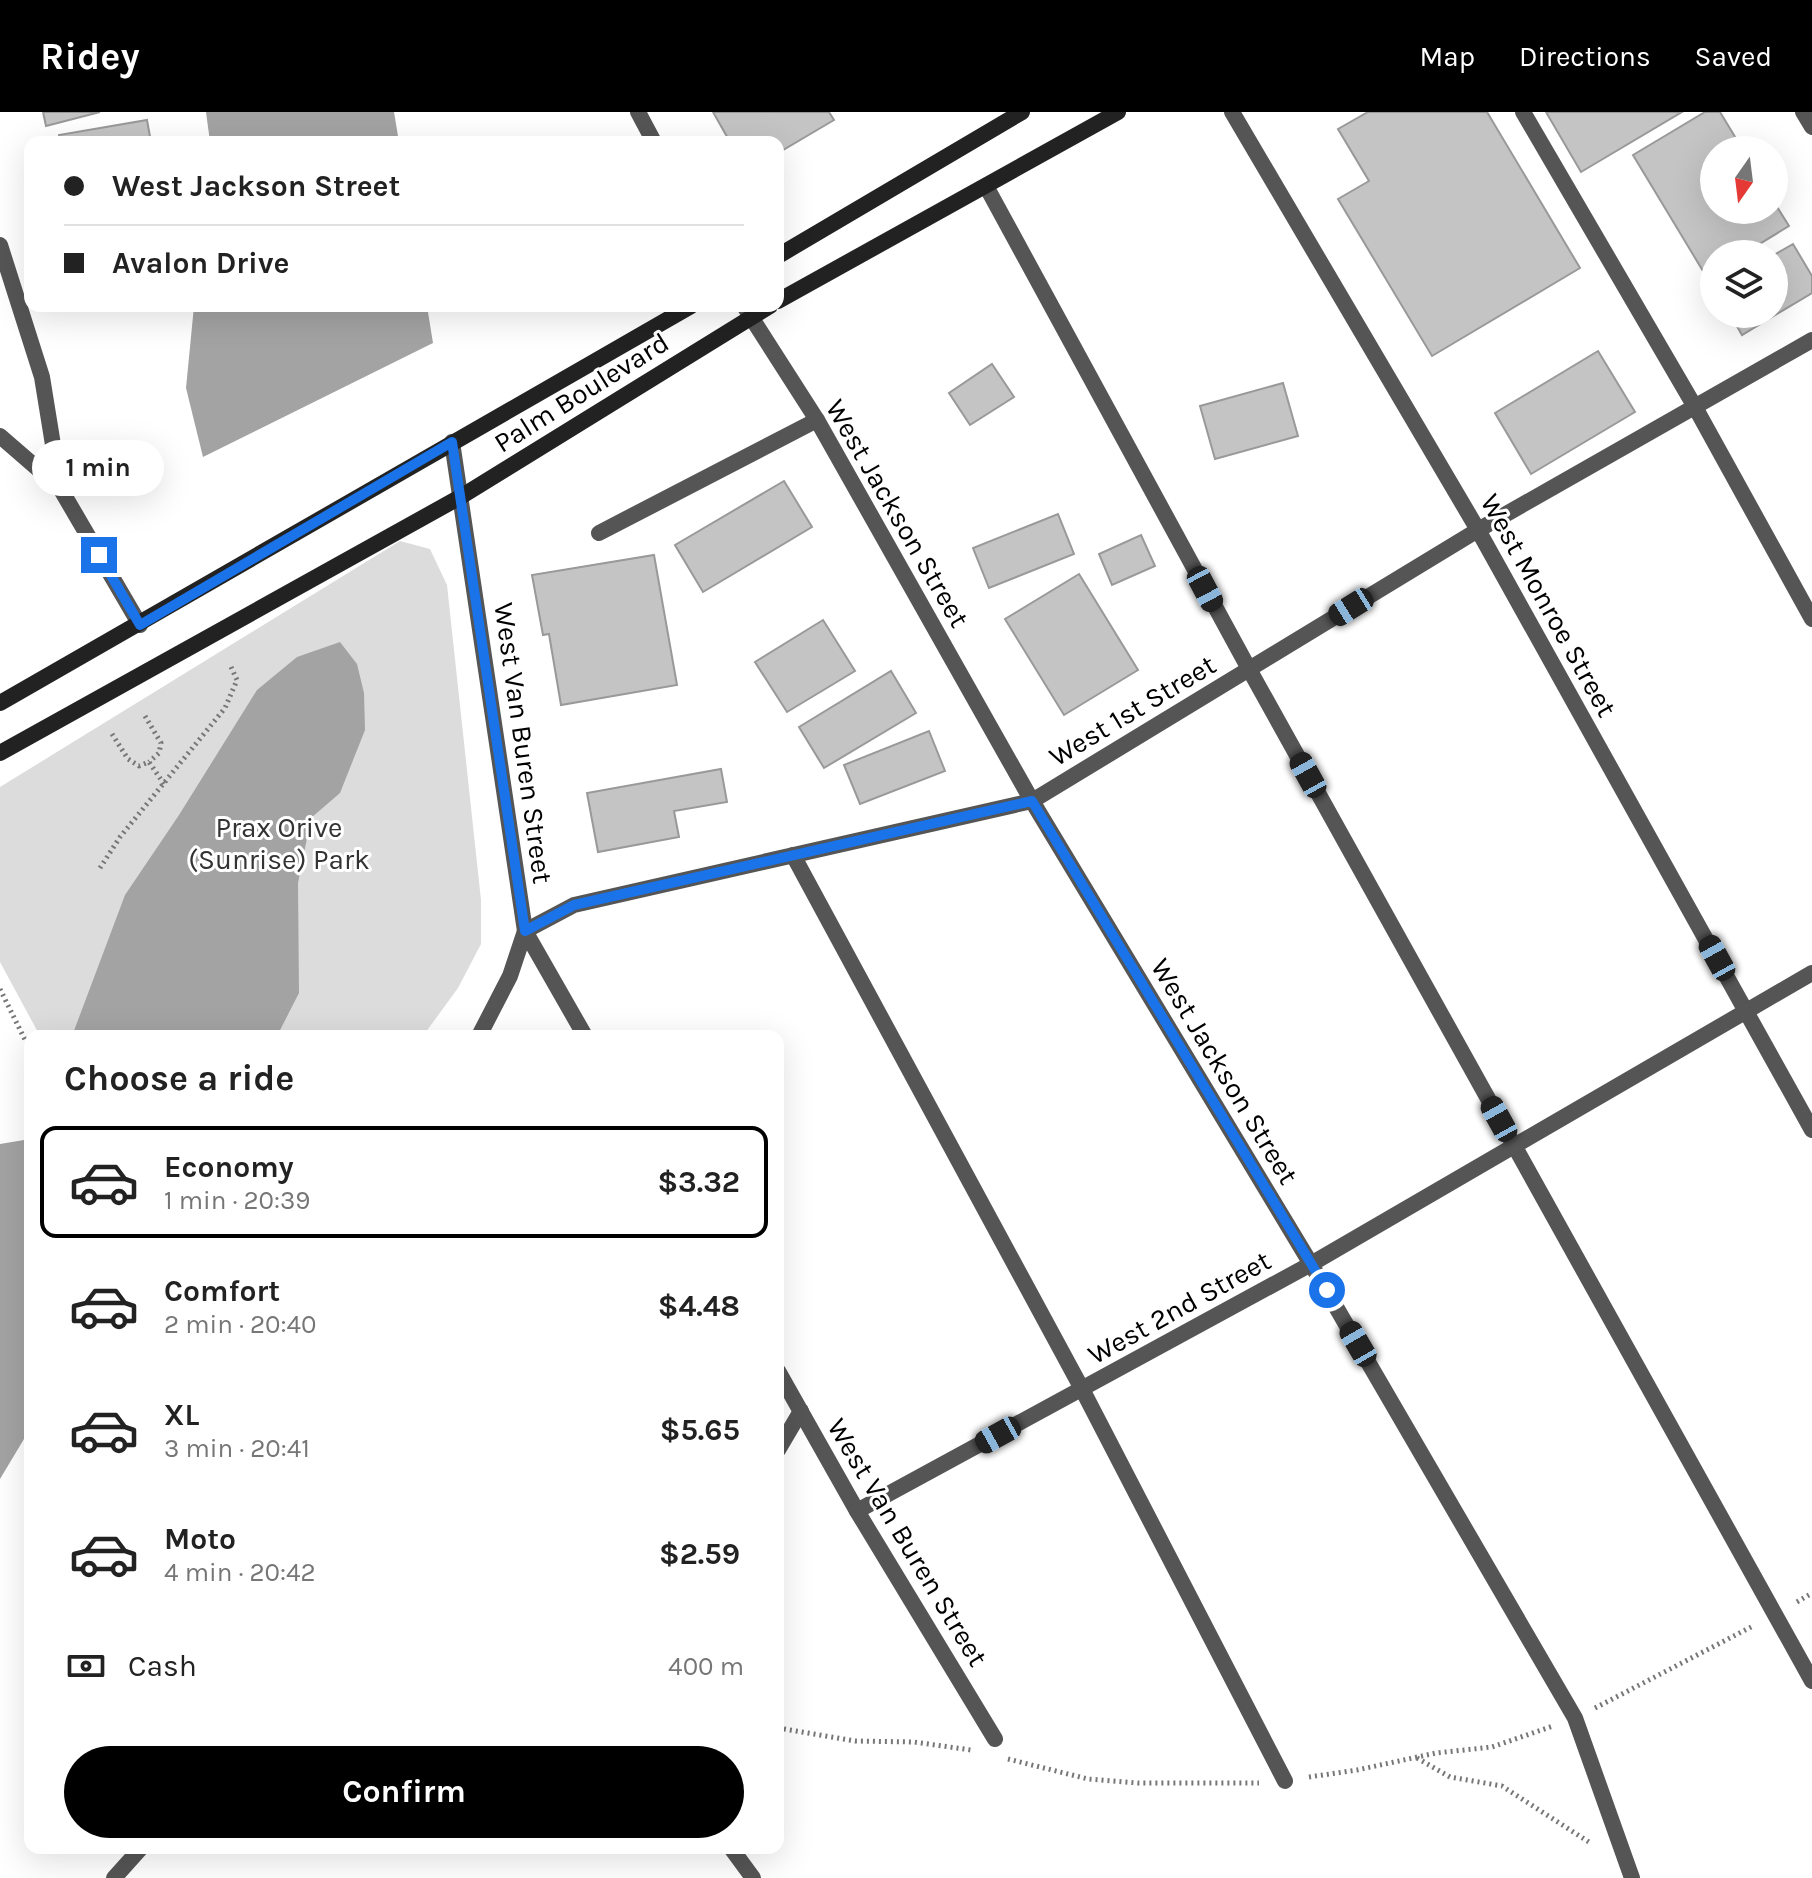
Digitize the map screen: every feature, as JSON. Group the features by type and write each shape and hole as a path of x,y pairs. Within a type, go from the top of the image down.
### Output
{"main road":[{"path":"784,252 1022,112"},
{"path":"784,298 1118,112"},
{"name":"Palm Boulevard","path":"0,703 680,312"},
{"name":"Palm Boulevard","path":"0,753 462,496 745,312"}],"street":[{"path":"638,112 651,136"},
{"name":"West Monroe Street","path":"1232,112 1478,530 1812,1130"},
{"path":"1523,112 1695,407 1812,619"},
{"path":"1803,112 1812,127"},
{"path":"986,186 1249,669 1812,1681"},
{"path":"0,245 42,377 60,488"},
{"name":"West Jackson Street","path":"748,312 817,420 1032,801 1311,1264 1575,1718 1630,1873"},
{"name":"West 1st Street","path":"525,931 574,905 1032,801 1478,530 1812,340"},
{"path":"599,533 817,420"},
{"path":"0,436 60,488 140,625"},
{"name":"West Van Buren Street","path":"452,442 525,931 582,1030"},
{"path":"793,855 1082,1389 1285,1781"},
{"path":"482,1030 510,976 525,931"},
{"name":"West 2nd Street","path":"857,1511 1311,1264 1812,973"},
{"name":"West Van Buren Street","path":"784,1381 995,1748"},
{"path":"784,1440 801,1411"},
{"path":"114,1878 136,1854"},
{"path":"735,1854 753,1878"}],"path":[{"path":"100,868 120,837 225,708 237,680 231,667"},
{"path":"112,734 128,759 139,766 149,762 159,753 161,743 145,716"},
{"path":"149,762 164,784"},
{"path":"0,989 24,1038"},
{"path":"995,1748 1088,1779 1234,1784 1285,1781 1416,1757 1492,1747 1575,1718 1812,1593"},
{"path":"784,1729 855,1741 914,1742 979,1752"},
{"path":"1416,1757 1450,1777 1502,1786 1630,1873"}],"green space":[{"name":"Prax Orive (Sunrise) Park","path":"400,541 430,549 447,585 481,900 481,944 458,988 427,1030 37,1030 0,962 0,787"}],"shaded area":[{"path":"206,112 394,112 398,136 209,136"},
{"path":"193,312 428,312 433,343 203,457 186,388"},
{"path":"340,642 357,664 364,693 365,730 340,793 311,818 298,883 299,993 280,1030 74,1030 125,895 257,690 297,657"},
{"path":"24,1140 24,1439 0,1479 0,1144"}],"building":[{"path":"43,112 100,112 46,126"},
{"path":"713,112 829,112 834,120 784,149 784,136 727,136"},
{"path":"1368,112 1487,112 1580,268 1432,356 1338,199 1369,181 1338,129"},
{"path":"1546,112 1682,112 1581,172"},
{"path":"1705,112 1720,112 1735,136 1700,136 1700,224 1789,226 1766,240 1700,240 1700,266 1633,155"},
{"path":"147,120 150,136 59,136"},
{"path":"1793,244 1812,276 1812,293 1788,307 1788,247"},
{"path":"1738,328 1754,328 1742,335"},
{"path":"1598,351 1635,412 1531,474 1495,413"},
{"path":"992,364 1014,397 970,425 949,393"},
{"path":"1283,383 1298,436 1215,459 1200,406"},
{"path":"784,481 812,527 703,592 675,545"},
{"path":"1058,514 1074,554 989,588 973,548"},
{"path":"1141,535 1155,566 1112,585 1099,554"},
{"path":"654,555 677,685 561,705 549,634 543,635 532,575"},
{"path":"1079,574 1138,670 1064,715 1005,619"},
{"path":"823,620 855,671 787,712 755,662"},
{"path":"891,671 916,713 824,768 799,727"},
{"path":"929,731 945,771 860,804 844,765"},
{"path":"721,769 727,802 674,811 679,837 598,852 587,793"}],"route":[{"path":"99,555 140,625 452,442 525,931 574,905 1032,801 1327,1290"}]}
